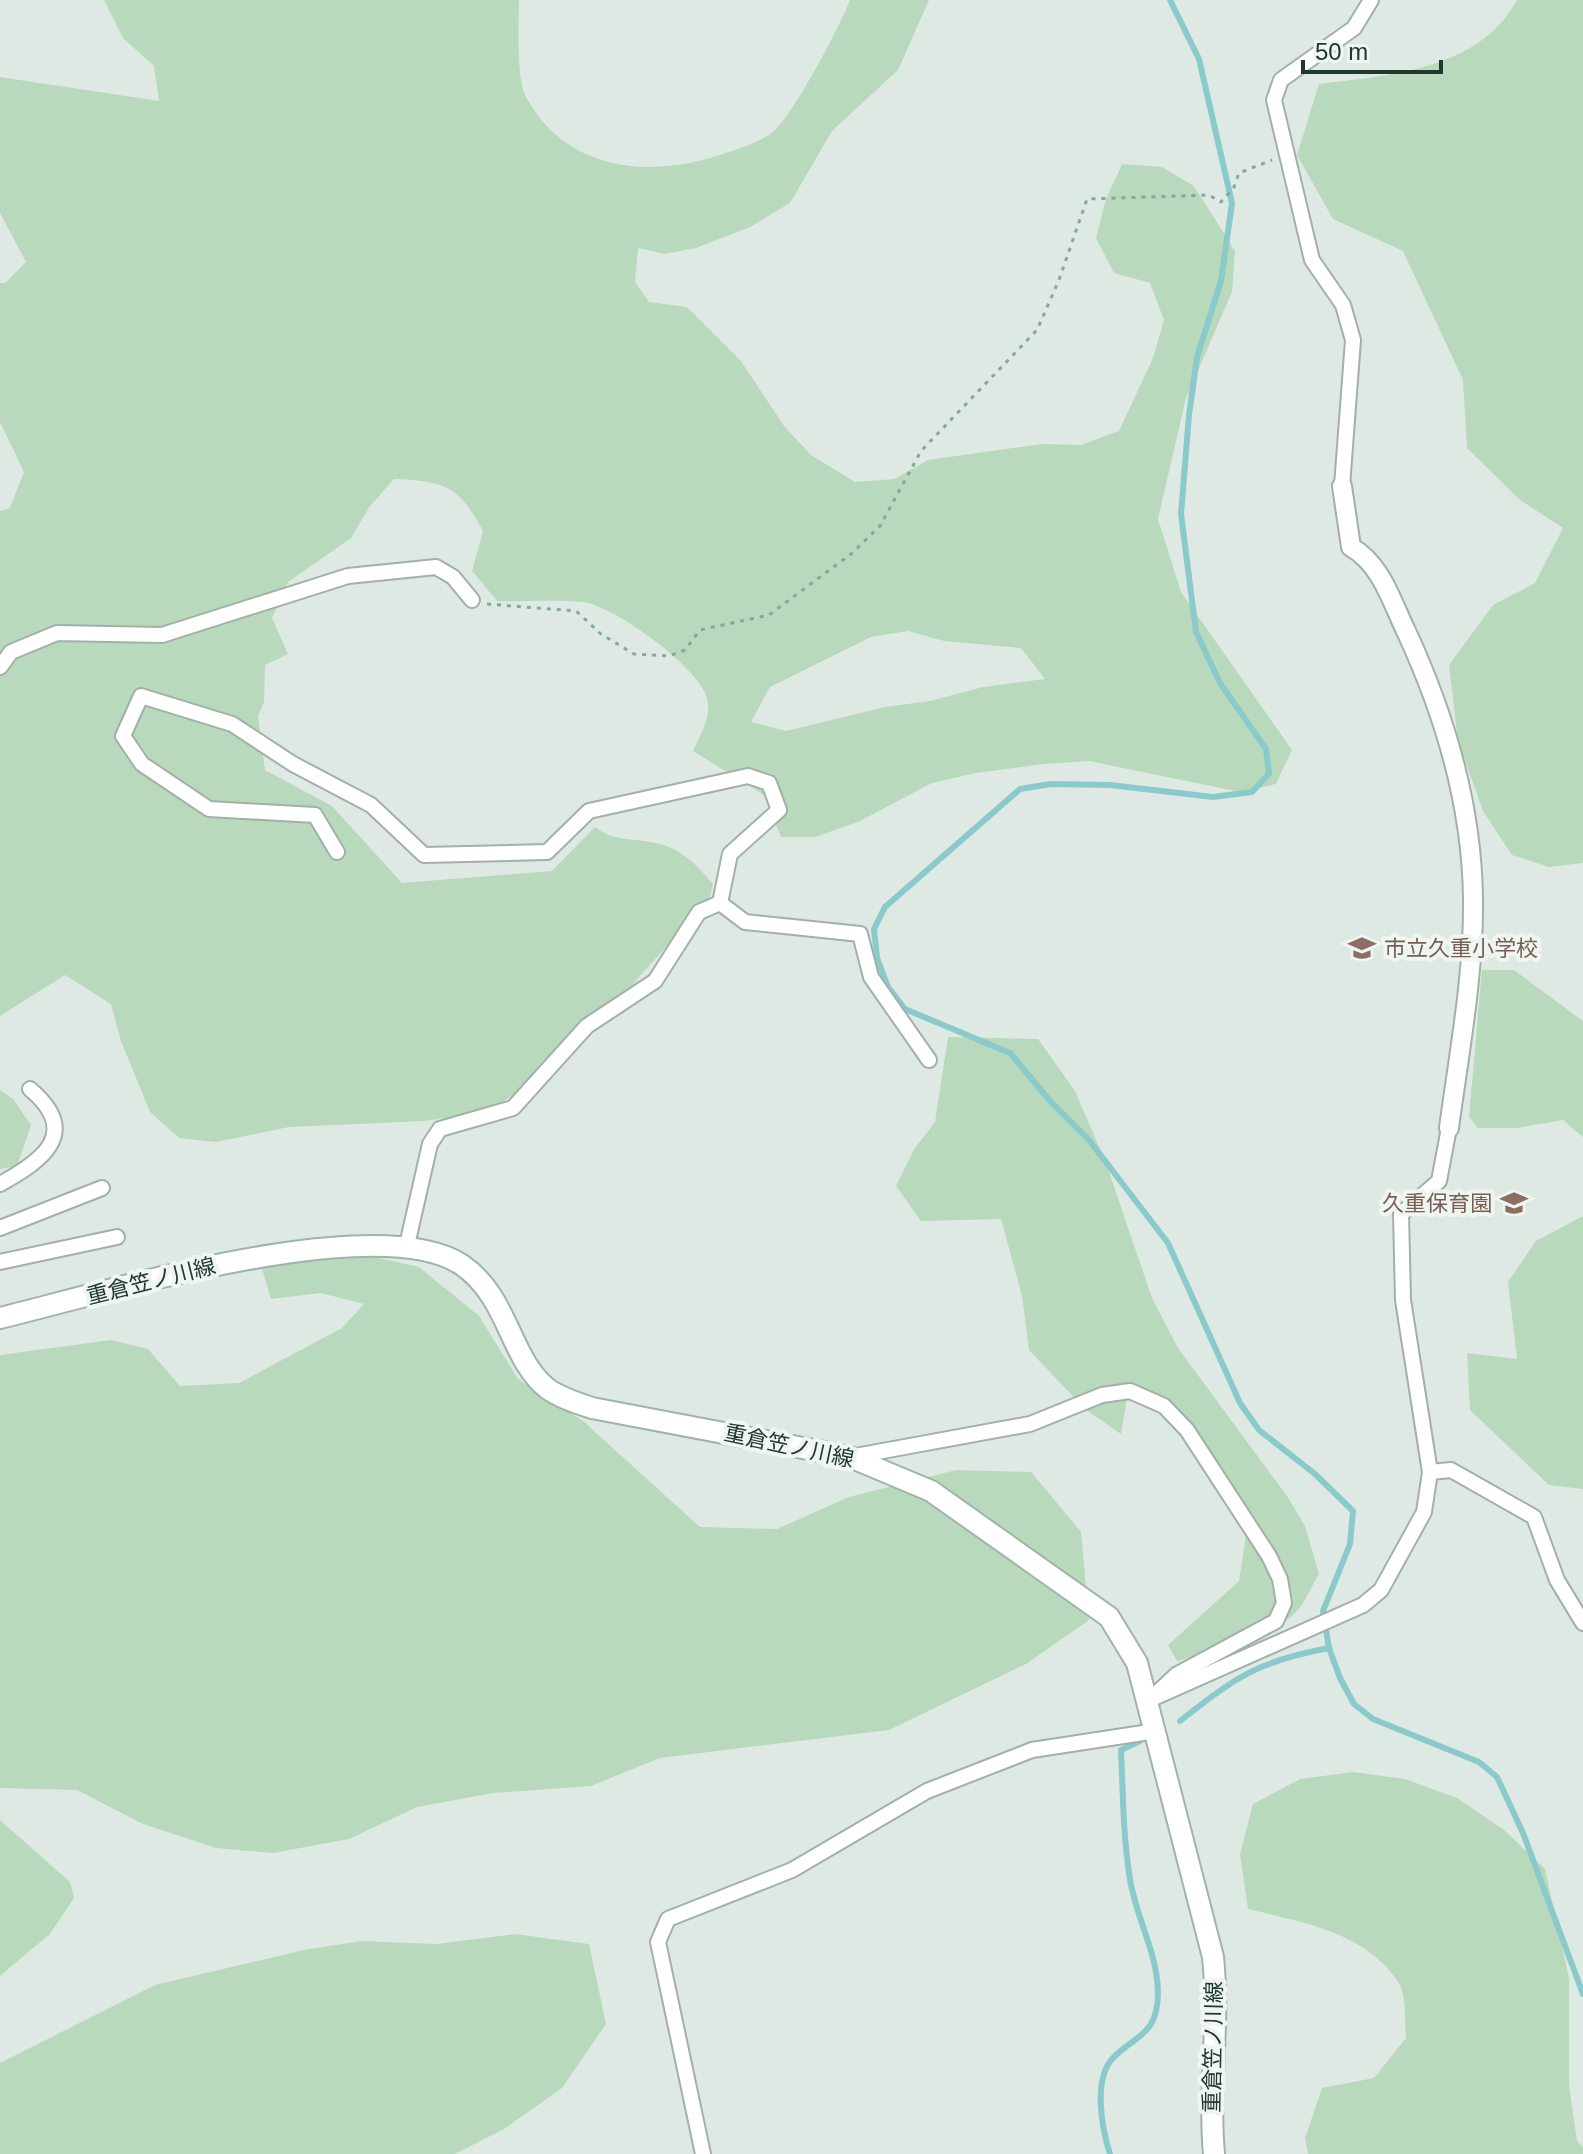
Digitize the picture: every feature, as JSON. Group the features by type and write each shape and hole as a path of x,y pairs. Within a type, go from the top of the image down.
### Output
{"main road":[{"name":"重倉笠ノ川線","path":"0,1318 237,1260 361,1246 407,1245 443,1255 480,1280 495,1299 531,1371 547,1388 565,1398 592,1408 850,1457 931,1491 1109,1617 1137,1663 1213,1957 1217,1992 1211,2107 1214,2154"}],"street":[{"path":"1149,1700 1363,1605 1381,1590 1424,1512 1430,1472 1403,1300 1401,1214 1439,1181 1449,1128 1467,987 1473,900 1465,813 1448,737 1415,651 1370,558 1351,547 1342,486 1353,340 1343,305 1312,260 1274,100 1281,80 1292,69 1354,28 1371,0"},
{"path":"0,667 11,652 57,633 162,635 348,576 436,567 453,577 472,600"},
{"path":"337,852 315,815 209,809 142,764 123,736 141,696 232,724 293,764 371,805 424,855 547,852 589,811 748,776 769,783 779,810 730,854 720,903"},
{"path":"720,903 745,922 860,934 871,977 929,1060"},
{"path":"407,1245 430,1144 440,1129 513,1108 587,1026 655,981 699,912 720,903"},
{"path":"0,1184 37,1163 52,1141 53,1124 44,1101 30,1089"},
{"path":"0,1228 102,1188"},
{"path":"0,1262 117,1237"},
{"path":"850,1457 1030,1424 1102,1395 1130,1391 1164,1406 1187,1430 1269,1556 1280,1579 1284,1603 1276,1621 1176,1675 1149,1700"},
{"path":"1430,1472 1451,1470 1534,1517 1557,1580 1583,1623"},
{"path":"703,2154 658,1942 668,1919 792,1870 927,1791 1032,1750 1156,1731"}],"path":[{"path":"472,600 496,607 576,611 601,634 634,654 657,656 669,656 685,650 700,630 769,615 851,554 880,526 921,451 1037,330 1059,280 1087,199 1209,195 1221,202 1234,187 1239,173 1287,154"}],"green space":[{"path":"104,0 519,0 523,89 544,123 565,142 615,164 672,166 741,148 773,132 817,67 850,0 929,0 898,70 832,131 790,203 750,227 696,248 665,254 638,248 635,282 649,302 687,307 741,361 784,426 811,455 855,482 894,479 928,460 1042,444 1081,445 1119,431 1153,358 1164,320 1150,283 1114,273 1096,238 1106,199 1122,164 1162,167 1194,186 1235,251 1232,292 1186,398 1158,519 1181,592 1292,750 1276,784 1240,792 1089,761 1044,764 976,773 932,783 858,822 815,837 781,837 764,795 693,751 707,719 708,705 701,685 689,670 634,626 597,606 572,601 497,601 472,571 483,531 466,504 458,495 438,484 394,479 370,506 351,538 288,582 272,618 288,654 265,665 264,702 258,716 265,770 332,806 402,883 552,871 595,827 615,837 670,847 693,863 713,884 704,921 664,949 590,1033 501,1103 464,1115 425,1121 289,1127 216,1142 179,1138 150,1112 121,1041 111,1004 65,975 0,1016 0,511 10,508 24,472 0,422 0,283 5,283 26,262 0,213 0,77 159,101 154,66 123,38","holes":["908,631 944,641 1021,648 1045,679 983,687 786,731 751,722 770,687 871,637"]},
{"path":"1517,0 1583,0 1583,863 1549,867 1512,855 1483,811 1458,741 1449,665 1493,605 1535,583 1563,528 1520,500 1467,448 1463,380 1403,251 1333,219 1297,155 1319,84 1403,72 1456,55 1480,41 1500,23"},
{"path":"1482,970 1514,970 1583,1021 1583,1137 1563,1120 1517,1128 1478,1128 1469,1117"},
{"path":"948,1037 1038,1039 1075,1091 1106,1163 1152,1298 1178,1348 1287,1496 1305,1526 1319,1574 1297,1611 1274,1627 1241,1642 1177,1661 1168,1645 1239,1581 1246,1535 1228,1495 1172,1403 1129,1387 1121,1434 1085,1409 1029,1350 1022,1296 1001,1219 921,1221 896,1186 915,1148 935,1122"},
{"path":"0,1090 13,1099 31,1125 17,1166 0,1169"},
{"path":"1583,1216 1583,1489 1549,1485 1470,1410 1467,1353 1517,1359 1508,1282 1536,1241"},
{"path":"344,1250 419,1267 479,1316 518,1379 583,1421 700,1527 777,1529 849,1497 956,1470 1031,1472 1081,1532 1089,1620 1026,1664 889,1730 660,1758 591,1786 493,1793 417,1807 349,1839 273,1853 216,1848 143,1824 77,1790 0,1788 0,1355 111,1340 148,1349 180,1386 239,1383 342,1328 364,1304 321,1293 271,1299 262,1269"},
{"path":"1353,1772 1405,1779 1457,1798 1504,1830 1545,1869 1569,1978 1569,2086 1577,2141 1583,2147 1583,2154 1308,2154 1305,2138 1322,2088 1374,2078 1406,2038 1403,1995 1399,1983 1385,1966 1351,1941 1311,1925 1248,1909 1240,1854 1253,1804 1300,1779"},
{"path":"0,1820 70,1882 74,1898 50,1934 0,1976"},
{"path":"515,1934 589,1944 606,2024 562,2088 504,2129 455,2154 0,2154 0,2063 155,1985 304,1950 361,1941 436,1944"}],"waterway":[{"path":"1170,0 1199,59 1232,203 1221,281 1197,357 1189,415 1181,514 1196,632 1220,683 1266,749 1269,774 1252,792 1213,797 1110,785 1051,784 1020,789 885,907 874,929 877,958 888,987 905,1009 1010,1053 1050,1101 1089,1140 1168,1243 1240,1403 1259,1430 1315,1474 1353,1511 1350,1544 1323,1611 1329,1648 1340,1678 1354,1704 1373,1719 1479,1762 1497,1777 1523,1833 1583,1994"},
{"path":"1180,1721 1233,1682 1265,1665 1329,1648"},
{"path":"1110,2154 1101,2105 1106,2068 1120,2051 1149,2027 1157,2007 1157,1977 1133,1893 1125,1831 1121,1750 1140,1741"}],"place":[{"name":"市立久重小学校","path":"1362,948"},
{"name":"久重保育園","path":"1514,1203"}]}
